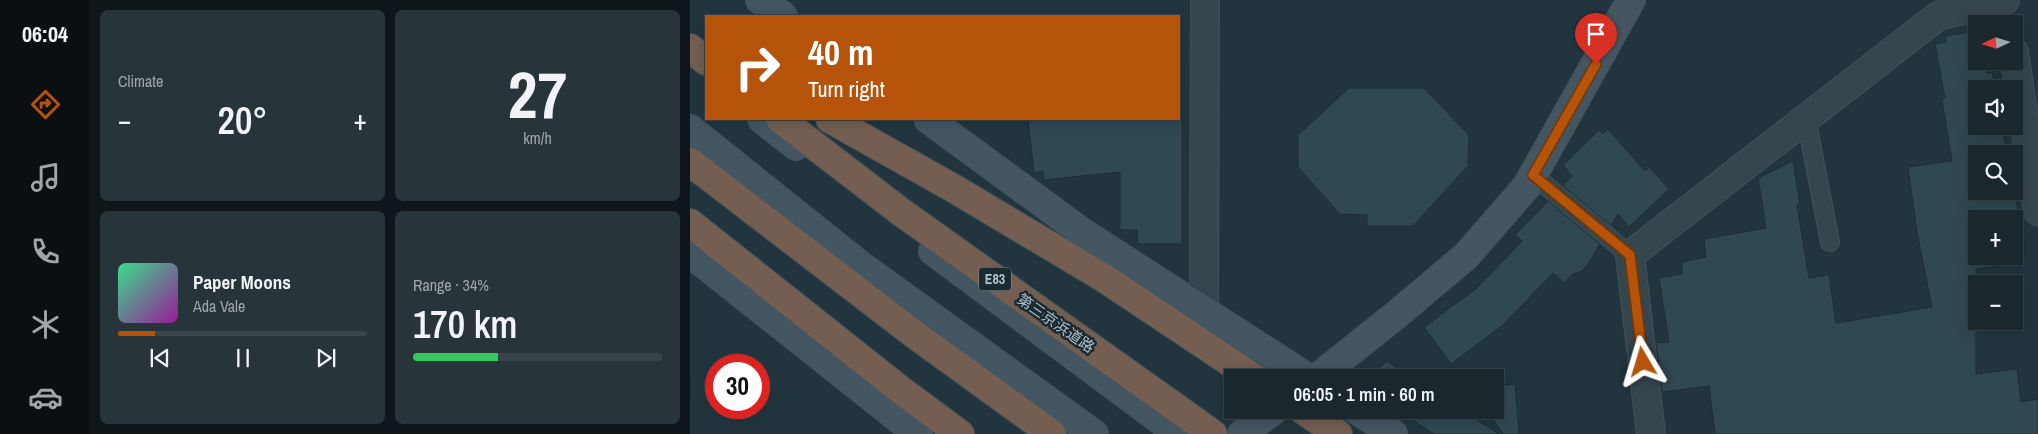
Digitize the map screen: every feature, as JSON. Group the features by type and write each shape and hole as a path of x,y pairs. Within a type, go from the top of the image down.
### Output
{"highway":[{"path":"690,40 705,48"},
{"path":"690,48 705,60"},
{"name":"第三京浜道路","path":"781,120 901,212 1213,434"},
{"path":"832,120 953,188 1104,278 1240,369"},
{"path":"690,162 914,334 1052,434"},
{"path":"690,223 898,388 960,434"},
{"path":"1316,419 1338,434"}],"street":[{"path":"1204,310 1205,0"},
{"path":"1328,369 1466,256 1527,186 1631,0"},
{"path":"1651,434 1630,255 1938,16 2006,0 2008,15"},
{"path":"690,62 705,74"},
{"path":"2017,70 2038,211"},
{"path":"763,120 857,194 1179,434"},
{"path":"929,120 1082,232 1294,369"},
{"path":"690,129 860,265 1094,434"},
{"path":"690,253 918,434"},
{"path":"1242,434 1262,419"},
{"path":"1370,419 1393,434"}],"lane":[{"path":"1806,118 1830,242"},
{"path":"1533,175 1630,255"}],"building":[{"path":"1968,32 1968,70 1986,70 1987,73 1992,72 1993,80 1968,80 1968,135 2004,135 2005,145 1968,145 1968,200 2016,200 2018,210 1968,210 1968,265 2004,265 1976,269 1976,275 1968,275 1968,330 1976,330 1976,374 2017,369 2021,402 2038,399 2038,434 1715,434 1709,386 1662,392 1656,343 1669,342 1659,278 1682,274 1682,262 1706,257 1704,239 1766,228 1758,178 1793,161 1800,205 1797,205 1809,278 1829,275 1836,323 1932,307 1917,233 1908,167 1952,161 1942,99 1945,98 1935,44 1946,42 1945,36"},
{"path":"1349,88 1424,88 1469,135 1468,166 1413,226 1367,226 1367,215 1340,214 1298,167 1298,135"},
{"path":"1182,119 1182,244 1138,244 1137,230 1120,230 1120,172 1044,180 1043,171 1034,173 1028,120"},
{"path":"1608,129 1645,171 1649,167 1669,189 1629,227 1618,214 1611,226 1563,186 1572,176 1563,165 1599,130 1603,134"},
{"path":"1548,201 1600,244 1582,271 1573,274 1564,283 1553,273 1503,325 1451,364 1424,327 1477,288 1522,241 1515,235"},
{"path":"1387,361 1399,369 1378,369"},
{"path":"1515,384 1519,434 1503,434 1492,419 1504,419 1504,385"},
{"path":"1411,419 1476,419 1499,434 1434,434"}],"route":[{"path":"1596,64 1533,175 1630,255 1643,362"}]}
